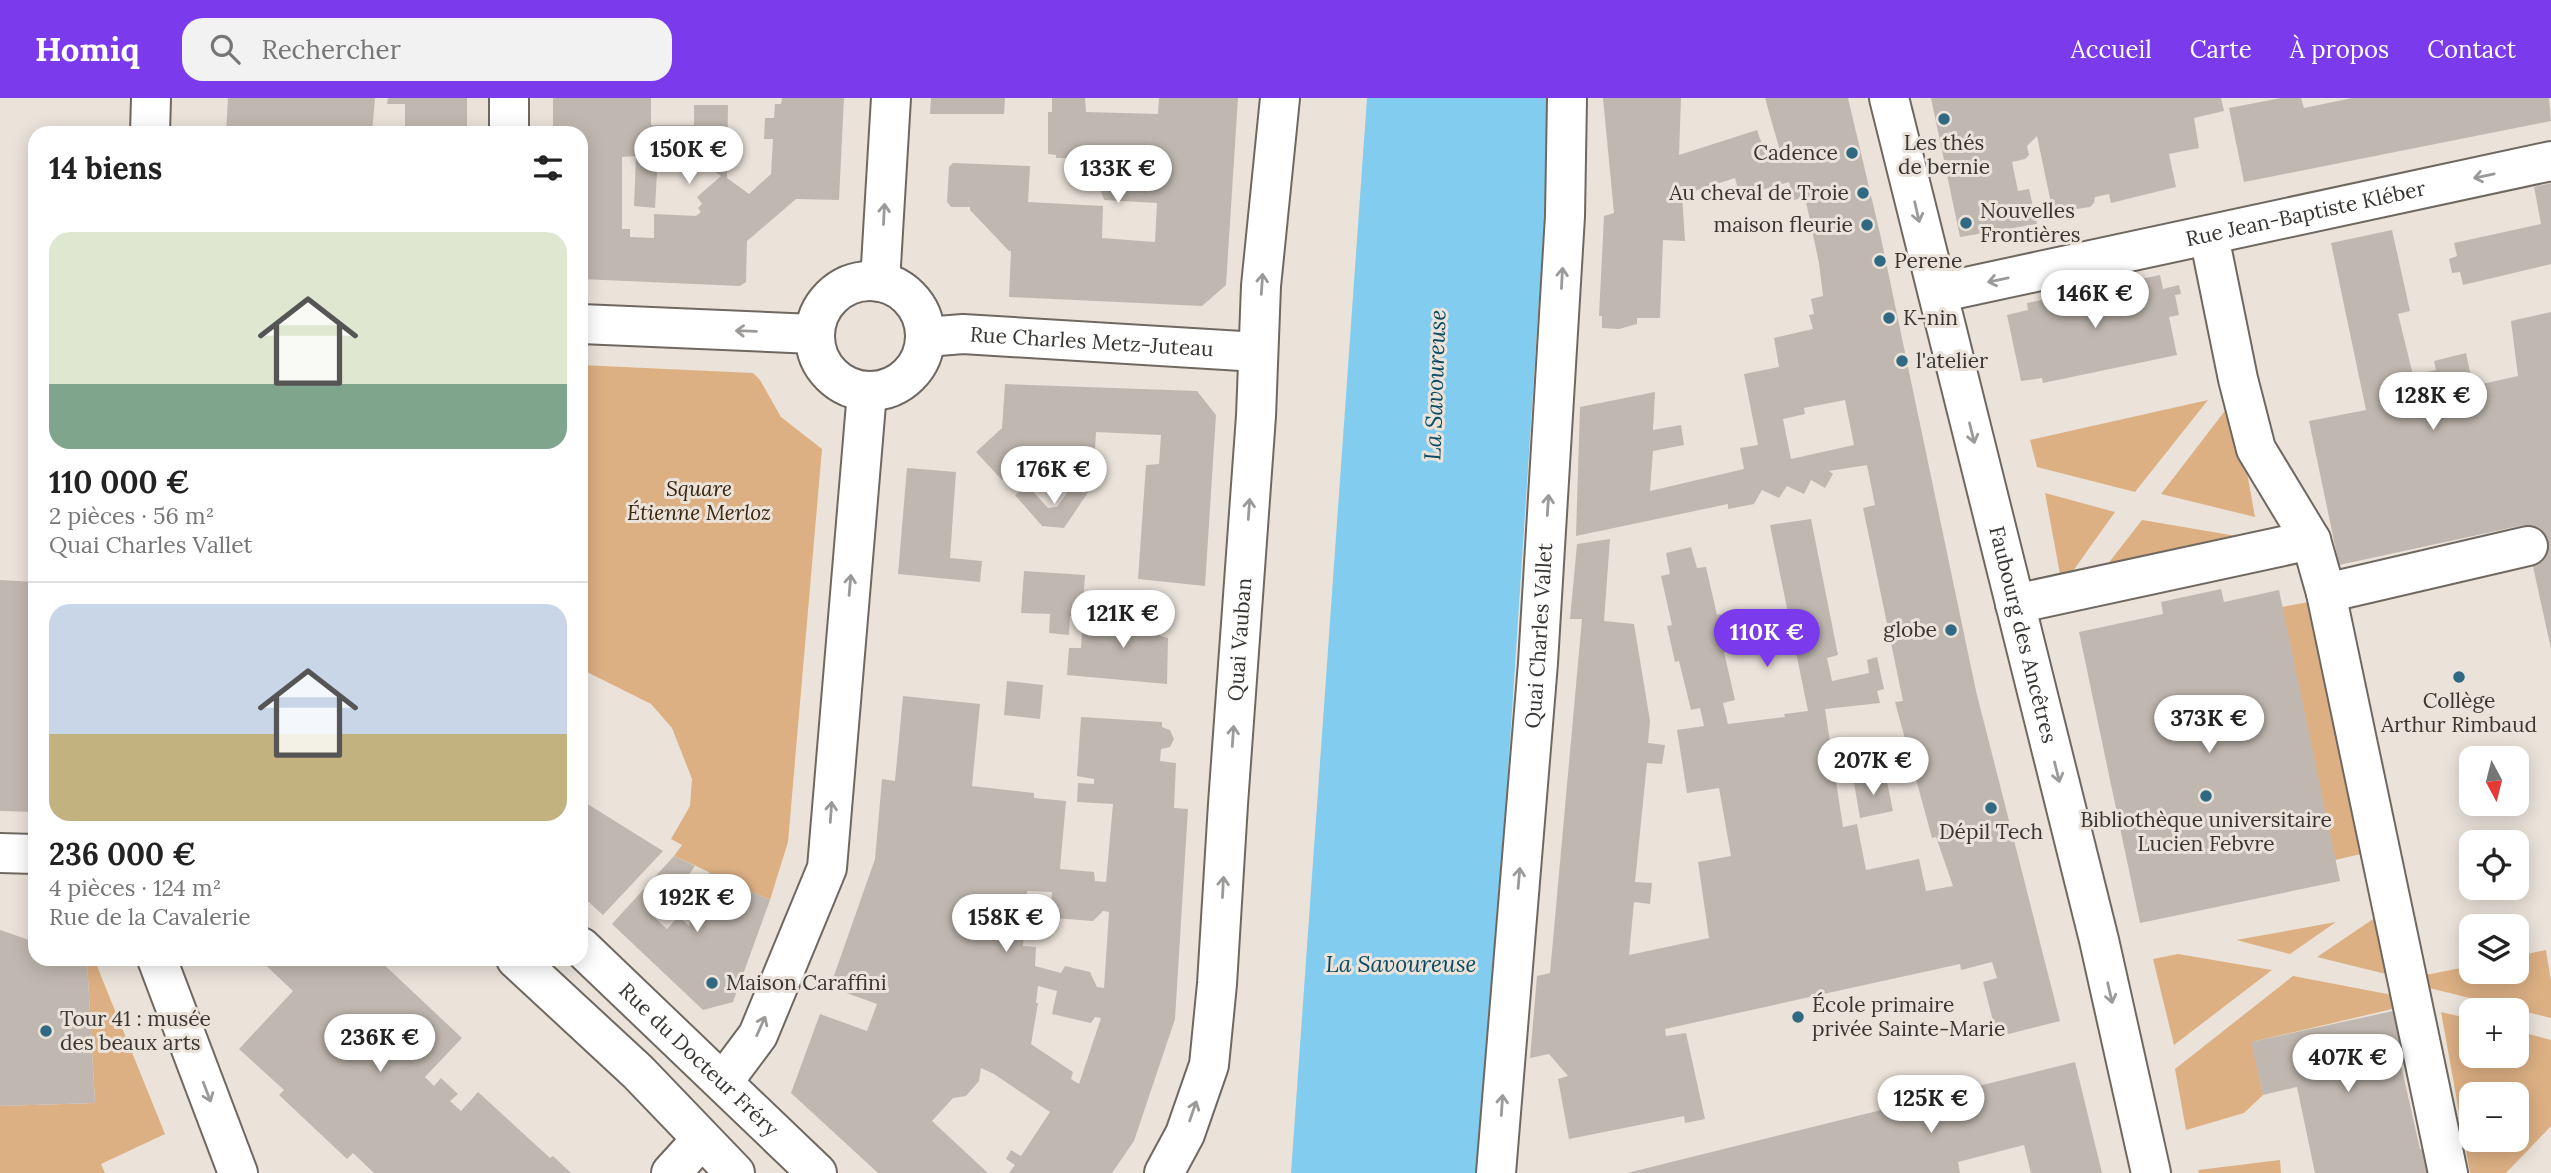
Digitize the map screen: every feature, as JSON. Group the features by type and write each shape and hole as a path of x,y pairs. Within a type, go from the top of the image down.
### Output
{"street":[{"path":"150,126 151,98"},
{"path":"509,98 509,126"},
{"path":"880,282 891,98"},
{"name":"Quai Vauban","path":"1164,1173 1185,1134 1209,1065 1217,984 1261,286 1280,98"},
{"name":"Quai Charles Vallet","path":"1496,1173 1539,649 1563,258 1567,98"},
{"name":"Faubourg des Ancêtres","path":"1889,98 2099,940 2151,1173"},
{"name":"Rue Jean-Baptiste Kléber","path":"1938,293 2551,161"},
{"path":"2209,236 2238,379 2256,449 2311,540 2326,593 2448,1173"},
{"path":"861,281 880,282 895,286 908,295 918,307 926,337 923,355 914,371 901,383 884,390 867,392 850,388 835,379 823,367 816,351 814,334 828,299 843,288 861,281"},
{"path":"588,324 814,334"},
{"name":"Rue Charles Metz-Juteau","path":"926,337 962,334 1258,352"},
{"path":"723,1082 758,1035 827,868 867,392"},
{"path":"2015,604 2311,540"},
{"path":"2326,593 2528,546"},
{"path":"0,853 28,853"},
{"name":"Rue du Docteur Fréry","path":"588,954 817,1173"},
{"path":"160,966 238,1173"},
{"path":"524,966 638,1072 735,1173"},
{"path":"671,1173 701,1140"}],"green space":[{"name":"Square Étienne Merloz","path":"588,365 753,373 760,380 781,417 822,449 788,842 770,900 674,856 682,845 671,839 690,806 692,779 672,728 651,704 588,672"},
{"path":"2234,399 2255,517 2161,494"},
{"path":"2208,400 2135,492 2037,467 2030,440"},
{"path":"2045,493 2115,512 2063,585 2062,585"},
{"path":"2142,520 2260,540 2100,574"},
{"path":"2319,600 2370,852 2335,860 2282,607"},
{"path":"2385,911 2398,977 2317,957"},
{"path":"2336,922 2290,954 2236,940"},
{"path":"2546,950 2551,981 2551,1018 2529,1013 2529,998 2470,998 2417,985 2415,977 2459,968 2459,984 2529,984 2529,954"},
{"path":"2178,954 2272,970 2174,1045 2153,959"},
{"path":"87,966 97,966 165,1134 101,1164 105,1173 0,1173 0,1106 95,1103"},
{"path":"2293,976 2403,997 2405,1006 2252,1042 2263,1095 2244,1113 2186,1130 2175,1069"},
{"path":"2441,1012 2459,1016 2459,1068 2529,1068 2529,1034 2551,1040 2551,1126 2529,1149 2529,1082 2459,1082 2459,1112"},
{"path":"2466,1152 2526,1152 2506,1173 2470,1173"},
{"path":"2280,1160 2281,1173 2199,1173 2198,1170"}],"water":[{"name":"La Savoureuse","path":"1367,98 1547,98 1545,209 1494,986 1477,1173 1291,1173"}],"building":[{"path":"228,98 375,98 373,126 226,126"},
{"path":"388,98 467,98 467,126 405,126 405,104 387,104"},
{"path":"553,98 651,98 651,125 694,125 694,105 728,105 727,178 749,194 771,174 773,139 764,139 765,118 774,118 775,104 781,104 782,98 844,98 839,200 796,199 747,241 746,282 740,286 588,279 588,126 553,126","holes":["636,156 634,206 655,208 658,156 693,156 721,176 697,197 702,204 698,208 701,212 696,216 654,214 654,238 630,237 630,229 622,229 622,157"]},
{"path":"931,98 1005,98 1004,114 930,114"},
{"path":"1052,98 1085,98 1086,112 1158,114 1159,98 1238,98 1226,285 1202,306 1009,297 1011,251 970,207 951,207 947,202 949,167 953,163 1030,166 1028,202 1103,206 1102,238 1155,242 1157,203 1104,200 1090,158 1056,158 1056,155 1048,154 1048,112 1052,112"},
{"path":"1603,98 1681,98 1679,155 1757,130 1766,156 1780,151 1765,98 1848,98 1881,238 1976,691 2060,1021 1997,1037 1983,982 1997,978 1992,962 1961,970 1960,964 1665,1029 1666,1036 1686,1033 1705,1119 1685,1123 1684,1116 1569,1139 1558,1079 1568,1076 1549,1054 1530,1058 1537,976 1550,973 1582,619 1570,619 1577,544 1610,539 1604,621 1634,624 1650,721 1648,743 1665,745 1662,764 1647,763 1635,882 1652,883 1650,904 1634,902 1629,955 1709,938 1698,862 1731,856 1719,788 1687,793 1677,730 1704,726 1700,708 1691,710 1679,661 1675,662 1667,626 1672,625 1661,576 1670,574 1666,553 1691,547 1697,568 1706,567 1717,615 1721,614 1729,650 1724,652 1735,700 1723,703 1728,724 1785,717 1784,714 1808,711 1770,525 1811,519 1838,655 1827,658 1832,681 1869,673 1867,660 1877,657 1884,689 1877,691 1880,703 1825,709 1843,827 1857,824 1866,870 1919,859 1926,891 1953,886 1936,837 1932,838 1895,702 1903,701 1863,508 1875,505 1867,465 1829,471 1833,474 1825,488 1811,480 1804,494 1787,486 1779,498 1762,490 1754,504 1728,509 1728,504 1576,536 1580,407 1655,392 1653,430 1681,425 1684,445 1653,451 1650,491 1744,469 1740,448 1758,445 1744,374 1779,367 1774,338 1813,329 1809,315 1814,314 1811,299 1823,296 1805,197 1794,200 1789,182 1740,196 1735,178 1682,195 1685,241 1663,240 1660,318 1637,318 1637,324 1619,329 1602,328 1602,316 1599,316 1604,216 1614,213","holes":["1845,400 1854,445 1791,459 1783,419 1805,414 1804,408"]},
{"path":"1931,98 2221,98 2224,111 2194,118 2199,148 2169,154 2176,187 2111,203 2109,194 2095,197 2090,207 2057,212 2056,215 2052,208 2037,136 2027,146 2029,155 2025,159 2012,162 2018,191 2029,189 2037,224 1960,237"},
{"path":"2281,98 2301,98 2304,108 2352,98 2549,98 2551,121 2244,182 2229,108"},
{"path":"2551,183 2551,264 2463,285 2460,272 2452,273 2449,259 2457,256 2454,243 2541,224 2534,187"},
{"path":"2392,230 2410,311 2398,314 2413,375 2436,370 2434,361 2466,353 2473,386 2518,376 2511,321 2551,312 2551,649 2524,525 2339,565 2309,421 2366,410 2331,243"},
{"path":"2160,275 2163,289 2179,285 2181,294 2175,295 2179,315 2169,317 2177,355 2043,383 2042,378 2021,381 2007,315 2028,310 2027,303"},
{"path":"1005,384 1197,391 1216,415 1205,586 1138,579 1146,465 1159,464 1161,435 1096,432 1094,468 1018,466 1002,480 976,452 1002,428"},
{"path":"907,468 956,472 950,558 982,561 980,582 898,574"},
{"path":"1074,483 1093,485 1064,528 1042,526 1015,495 1027,485 1048,508 1057,507"},
{"path":"1024,571 1085,575 1082,617 1070,616 1069,635 1049,633 1050,614 1021,613"},
{"path":"0,580 28,582 28,812 0,811"},
{"name":"Bibliothèque universitaire Lucien Febvre","path":"2221,589 2224,602 2279,590 2340,881 2140,923 2079,632 2163,614 2161,602"},
{"path":"1106,612 1162,615 1160,636 1168,638 1167,684 1067,675 1069,648 1081,648 1082,632 1097,633 1097,627 1105,626"},
{"path":"1007,681 1043,685 1040,719 1004,715"},
{"path":"903,696 980,704 972,786 1034,793 1034,798 1066,801 1060,869 1094,872 1095,881 1106,882 1113,804 1077,802 1078,783 1094,784 1094,779 1077,776 1081,717 1162,722 1162,727 1170,730 1174,739 1170,747 1161,749 1160,761 1176,763 1174,808 1188,809 1175,1019 1134,1141 1112,1173 1009,1173 1015,1165 1006,1159 1011,1150 1021,1156 1050,1112 981,1068 979,1081 966,1096 953,1098 932,1121 988,1173 878,1173 791,1093 820,1014 867,1031 877,1004 830,987 875,859 882,779 895,781","holes":["1027,891 1052,892 1050,915 1053,918 1093,921 1103,911 1109,912 1104,988 1097,987 1090,972 1065,966 1061,973 1035,966 1036,947 1023,946","1038,986 1057,991 1052,1014 1091,1023 1095,1017 1101,1018 1079,1084 1071,1079 1073,1072 1031,1044"]},
{"path":"1886,777 1893,811 1860,818 1854,783"},
{"path":"588,804 663,851 603,915 588,901"},
{"path":"674,856 695,866 683,883 652,915 667,929 679,916 689,926 709,872 770,900 733,1002 703,1010 612,924"},
{"name":"Tour 41 : musée des beaux arts","path":"0,930 28,940 28,966 87,966 95,1103 0,1106"},
{"path":"266,966 385,966 462,1038 425,1077 434,1086 441,1078 458,1094 450,1101 461,1111 478,1092 550,1158 553,1156 571,1173 374,1173 353,1153 347,1159 279,1095 284,1090 239,1049 293,991"},
{"path":"2393,1011 2404,1064 2401,1065 2428,1173 2315,1173 2297,1087 2263,1095 2251,1042"},
{"path":"2075,1062 2102,1173 2031,1173 2024,1145 1958,1162 1960,1173 1627,1173"}],"place":[{"name":"Les thés de bernie","path":"1944,119"},
{"name":"Cadence","path":"1852,153"},
{"name":"Au cheval de Troie","path":"1863,193"},
{"name":"Nouvelles Frontières","path":"1966,223"},
{"name":"maison fleurie","path":"1867,225"},
{"name":"Perene","path":"1880,261"},
{"name":"K-nin","path":"1889,318"},
{"name":"l'atelier","path":"1902,361"},
{"name":"globe","path":"1951,630"},
{"name":"Collège Arthur Rimbaud","path":"2459,677"},
{"name":"Bibliothèque universitaire Lucien Febvre","path":"2206,796"},
{"name":"Dépil Tech","path":"1991,808"},
{"name":"Maison Caraffini","path":"712,983"},
{"name":"École primaire privée Sainte-Marie","path":"1798,1017"},
{"name":"Tour 41 : musée des beaux arts","path":"46,1031"}]}
